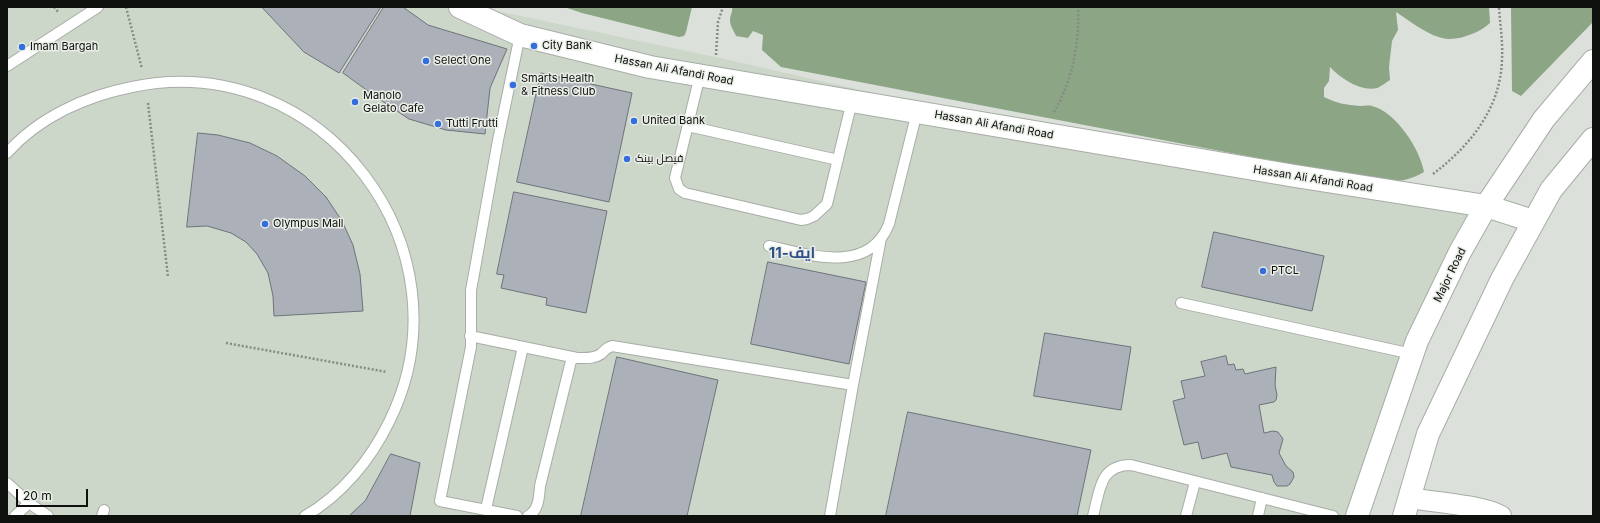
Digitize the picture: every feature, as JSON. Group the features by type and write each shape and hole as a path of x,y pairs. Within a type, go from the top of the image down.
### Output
{"street":[{"name":"Hassan Ali Afandi Road","path":"460,7 520,35 650,67 1486,206 1533,221"},
{"name":"Major Road","path":"1357,516 1412,354 1460,252 1486,206 1544,119 1593,61"},
{"path":"1501,516 1494,512 1478,509 1407,507 1428,434 1502,279 1551,190 1593,139"}],"lane":[{"path":"7,66 98,7"},
{"path":"517,516 440,501 471,347 470,336 474,274 498,140 520,35"},
{"path":"707,77 688,126 675,178 680,189 685,193 785,216 807,219 822,211 828,204 852,101"},
{"path":"7,153 42,124 74,105 109,91 146,84 184,82 222,86 259,97 301,117 326,134 354,161 377,191 395,225 407,261 413,299 413,337 407,375 390,420 381,438 362,466 339,490 305,516"},
{"path":"769,246 814,256 832,258 863,253 875,245 889,224 917,112"},
{"path":"688,126 838,160"},
{"path":"830,516 881,238"},
{"path":"1182,302 1412,354"},
{"path":"470,336 572,357 591,358 601,354 604,349 612,346 853,385"},
{"path":"486,509 523,347"},
{"path":"528,516 536,509 538,502 540,486 572,357"},
{"path":"1093,516 1104,477 1110,470 1121,466 1131,466 1333,516"},
{"path":"1186,516 1195,482"},
{"path":"7,483 29,503 48,516"},
{"path":"1258,516 1262,498"},
{"path":"16,516 29,503"}],"path":[{"path":"126,7 146,84 168,277"},
{"path":"707,77 718,22 723,7"},
{"path":"1041,133 1065,91 1072,67 1079,21 1078,7"},
{"path":"1404,193 1427,178 1448,161 1470,140 1488,116 1496,93 1502,61 1499,7"},
{"path":"226,343 407,375"}],"shaded area":[{"path":"7,7 490,7 497,11 720,58 1076,139 1480,205 1359,516 7,516"}],"green space":[{"path":"564,7 692,7 686,32 684,36 679,37 582,13"},
{"path":"732,7 1489,7 1490,23 1486,27 1468,36 1448,39 1431,34 1396,12 1398,30 1392,41 1389,67 1390,80 1377,88 1364,88 1345,80 1330,67 1329,81 1324,88 1324,97 1341,103 1371,106 1381,110 1398,123 1418,153 1424,172 1405,180 1386,181 1372,180 781,67 762,50 763,35 753,31 748,38 736,36 730,22"},
{"path":"1511,7 1593,7 1593,22 1521,96 1512,91"}],"building":[{"path":"262,7 381,7 339,73 304,52"},
{"name":"Select One","path":"384,7 403,7 428,25 507,49 490,88 485,134 446,130 409,119 343,73"},
{"path":"541,73 632,93 609,202 517,182"},
{"name":"Olympus Mall","path":"198,133 218,135 250,143 277,156 305,176 326,197 342,221 353,245 360,274 363,311 274,316 273,296 268,273 257,254 246,242 231,233 207,226 187,227"},
{"path":"514,192 607,211 586,313 546,305 547,298 501,288 504,275 497,274"},
{"name":"PTCL","path":"1214,232 1324,256 1312,311 1202,287"},
{"path":"768,262 866,282 849,364 751,344"},
{"path":"1045,333 1131,347 1121,410 1034,396"},
{"path":"1226,356 1228,365 1234,364 1236,370 1243,369 1245,374 1276,367 1276,400 1274,402 1259,405 1264,433 1273,431 1278,432 1283,439 1279,453 1286,466 1293,472 1294,477 1287,486 1277,486 1272,475 1231,467 1227,453 1202,459 1198,442 1184,445 1173,401 1185,398 1181,381 1205,376 1201,362"},
{"path":"617,357 718,380 687,516 581,516"},
{"path":"908,412 1091,450 1077,516 886,516"},
{"path":"391,454 420,463 410,516 349,516 365,501"}],"place":[{"name":"City Bank","path":"534,46"},
{"name":"Imam Bargah","path":"22,47"},
{"name":"Select One","path":"426,61"},
{"name":"Smarts Health & Fitness Club","path":"513,85"},
{"name":"Manolo Gelato Cafe","path":"355,102"},
{"name":"United Bank","path":"634,121"},
{"name":"Tutti Frutti","path":"438,124"},
{"name":"فیصل بینک","path":"627,159"},
{"name":"Olympus Mall","path":"265,224"},
{"name":"PTCL","path":"1263,271"}],"district":[{"name":"ایف-11","path":"792,253"}]}
